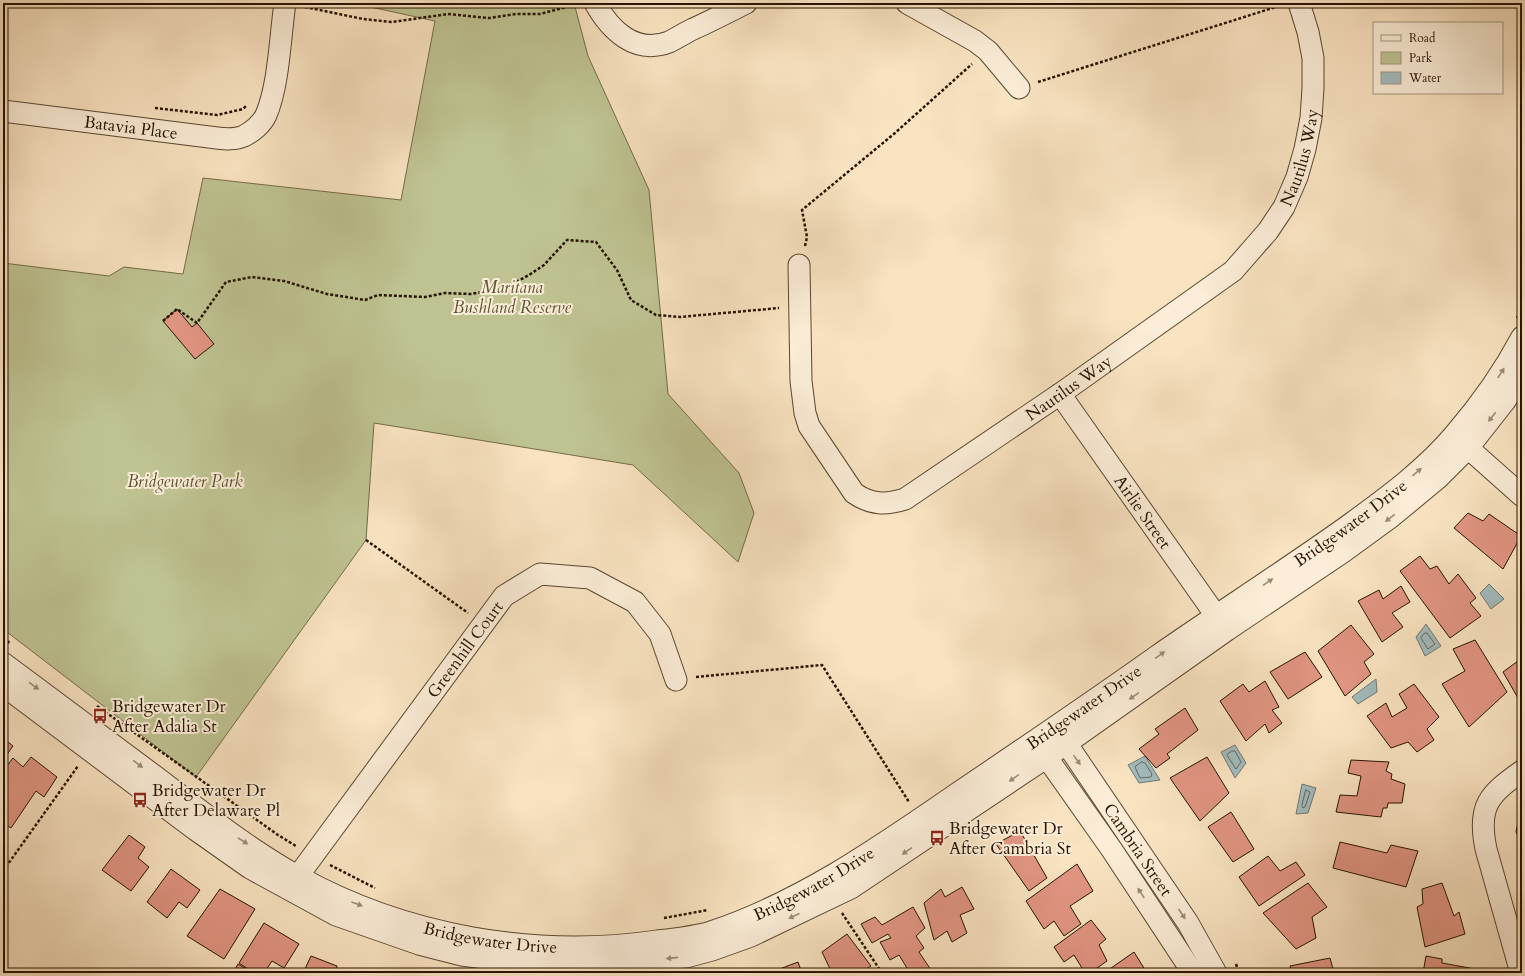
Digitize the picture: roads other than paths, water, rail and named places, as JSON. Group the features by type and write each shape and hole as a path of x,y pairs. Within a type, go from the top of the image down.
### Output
{"street":[{"path":"595,3 610,26 624,39 637,44 653,45 668,42 746,3"},
{"path":"907,3 974,41 988,51 1019,88"},
{"name":"Batavia Place","path":"3,110 232,139 244,136 256,128 266,117 291,4"},
{"name":"Nautilus Way","path":"799,266 801,381 805,413 809,426 854,493 864,500 877,504 892,503 905,499 1060,394 1233,271 1268,231 1284,206 1297,177 1305,149 1311,111 1313,58 1308,32 1290,4"},
{"name":"Bridgewater Drive","path":"1461,442 1491,388 1518,330"},
{"name":"Bridgewater Drive","path":"3,685 196,830 250,868 404,921 464,937 514,960 579,965 686,956 712,950 751,936 832,898 874,873 1060,735 1221,622 1297,562 1380,503 1422,467 1461,442 1505,401 1522,374"},
{"name":"Airlie Street","path":"1060,394 1221,622"},
{"path":"1461,442 1522,496"},
{"name":"Greenhill Court","path":"294,884 504,596 540,574 590,578 635,602 660,634 676,680"},
{"name":"Bridgewater Drive","path":"3,663 228,832 294,884"},
{"name":"Cambria Street","path":"1060,735 1188,923 1216,973"},
{"name":"Bridgewater Drive","path":"514,960 580,948 630,945 707,933 758,914 823,882 881,847 921,819 1041,749"},
{"name":"Cambria Street","path":"1041,749 1112,850 1193,973"},
{"path":"1520,973 1486,849 1483,822 1489,799 1495,791 1522,771"}],"water":[{"path":"1489,584 1504,599 1491,609 1480,593"},
{"path":"1426,624 1441,646 1425,656 1416,637"},
{"path":"1376,679 1377,692 1358,704 1352,697"},
{"path":"1235,745 1246,763 1235,778 1221,752"},
{"path":"1145,756 1160,780 1139,783 1128,765"},
{"path":"1302,784 1316,788 1308,813 1296,814"}],"place":[{"name":"Bridgewater Dr After Adalia St","path":"100,716"},
{"name":"Bridgewater Dr After Delaware Pl","path":"140,800"},
{"name":"Bridgewater Dr After Cambria St","path":"937,838"}],"park label":[{"name":"Maritana Bushland Reserve","path":"512,297"},
{"name":"Bridgewater Park","path":"185,481"}]}
